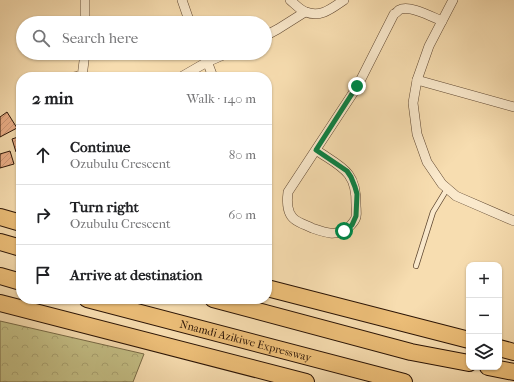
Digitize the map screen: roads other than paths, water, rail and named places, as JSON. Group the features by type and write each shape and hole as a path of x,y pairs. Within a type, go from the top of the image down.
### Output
{"highway":[{"path":"0,217 16,222"},
{"path":"0,242 16,247"},
{"path":"0,276 16,281"},
{"path":"272,289 466,339"},
{"path":"0,303 306,382"},
{"name":"Nnamdi Azikiwe Expressway","path":"106,304 404,382"},
{"path":"232,304 411,352 466,362"},
{"path":"502,349 514,352"},
{"path":"502,370 514,372"}],"street":[{"path":"85,0 85,16"},
{"path":"182,0 188,16"},
{"path":"290,0 305,12 316,13 323,13 330,10 344,0"},
{"path":"453,0 429,46 417,80 413,103 417,134 428,162 442,184 456,196 514,221"},
{"path":"316,150 347,171 351,177 357,194 356,216 354,222 344,231 335,234 321,231 299,222 292,217 288,208 288,192 357,86 394,14 404,8 414,10 442,21"},
{"path":"272,32 305,12"},
{"path":"83,72 84,60"},
{"path":"190,72 212,60"},
{"path":"208,62 211,72"},
{"path":"417,80 514,107"}],"lane":[{"path":"416,266 433,212 447,188"}]}
